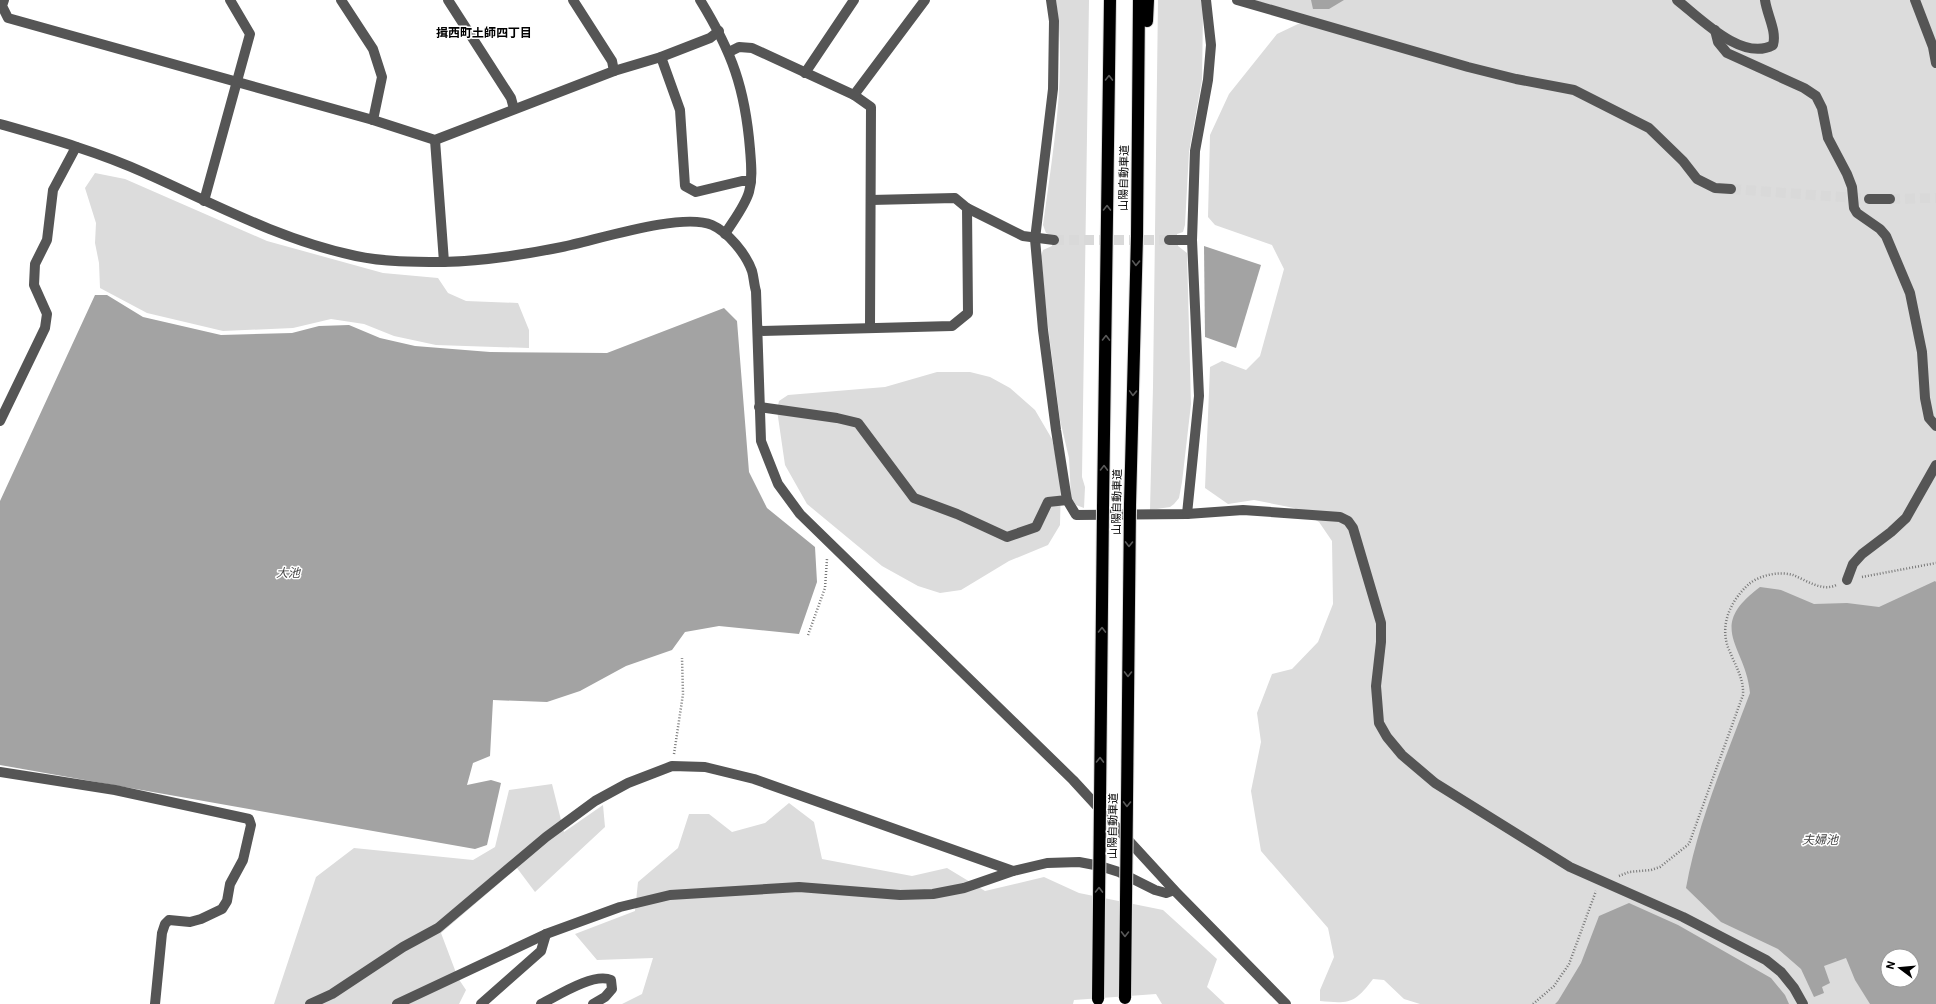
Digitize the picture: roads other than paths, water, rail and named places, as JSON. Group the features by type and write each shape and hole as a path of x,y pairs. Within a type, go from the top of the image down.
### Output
{"highway":[{"name":"山陽自動車道","path":"1098,1002 1110,0"},
{"name":"山陽自動車道","path":"1124,1001 1130,505 1137,236 1139,0"},
{"path":"1137,236 1148,0"}],"street":[{"path":"4,0 2,6 8,18 373,120 435,140 614,71 662,57 710,38 719,31"},
{"path":"204,201 250,34 230,0"},
{"path":"341,0 373,48 382,77 373,120"},
{"path":"448,0 510,98 514,110"},
{"path":"573,0 612,61 614,71"},
{"path":"700,0 719,31 729,52 740,84 748,122 751,182 749,193 725,234"},
{"path":"805,73 854,0"},
{"path":"854,95 925,0"},
{"path":"1051,0 1054,21 1053,89 1035,239 1043,330 1067,500 1076,516 1187,514 1243,510 1340,517 1348,521 1353,528 1380,623 1381,642 1376,686 1376,708 1379,724 1387,737 1402,755 1435,783 1570,867 1603,883 1683,917 1766,960 1781,972 1794,988 1803,1004"},
{"path":"1187,514 1199,396 1192,240 1195,151 1208,80 1211,45 1206,0"},
{"path":"1236,0 1516,79 1574,90 1649,128 1684,161 1697,179 1715,188 1731,189"},
{"path":"1677,0 1729,41 1760,50 1773,45 1775,37 1766,11 1765,0"},
{"path":"1916,0 1933,47 1936,63"},
{"path":"1715,30 1718,42 1727,53 1804,88 1816,96 1822,108 1828,138 1847,174 1852,187 1854,208 1857,213 1880,229 1886,236 1910,293 1922,352 1925,398 1929,418 1936,426"},
{"path":"729,52 739,47 752,48 854,95 871,107 870,328"},
{"path":"662,57 680,110 685,186 696,192 742,181 751,182"},
{"path":"0,124 76,147 143,172 204,201 294,239 357,256 393,261 444,262 508,256 561,247 683,221 704,223 713,226 725,234 740,250 751,270 756,292 761,441 778,484 800,514 1073,780 1174,890 1286,1004"},
{"path":"435,140 444,262"},
{"path":"0,421 45,328 47,314 34,285 34,264 47,240 53,190 76,147"},
{"path":"871,200 955,198 967,208 991,222 1023,236 1035,239 1054,240"},
{"path":"1869,199 1890,199"},
{"path":"758,331 952,326 968,313 967,208"},
{"path":"1169,240 1192,240"},
{"path":"759,407 837,418 858,423 914,498 957,514 1007,537 1036,527 1048,502 1067,500"},
{"path":"1847,580 1853,564 1906,518 1936,465"},
{"path":"310,1004 332,994 402,947 438,928 546,837 595,801 628,783 672,766 705,767 754,779 1013,870"},
{"path":"0,772 116,790 249,819 251,825 243,860 230,884 227,901 222,909 202,919 190,922 169,920 165,924 162,933 154,1004"},
{"path":"397,1004 546,934 620,907 670,895 799,887 900,895 933,894 964,888 1013,870 1047,863 1079,862 1100,866 1119,872 1155,890 1166,893 1174,890"},
{"path":"481,1004 541,951 546,934"},
{"path":"541,1004 588,981 605,977 611,980 612,989 605,997 593,1004"}],"water":[{"path":"1311,0 1344,0 1329,9 1313,9"},
{"path":"1204,246 1261,265 1236,348 1205,337"},
{"name":"大池","path":"95,295 107,295 143,317 221,335 292,333 319,326 349,325 380,338 415,346 490,352 607,353 724,308 737,321 749,472 767,508 815,547 817,582 799,634 719,626 685,632 672,650 626,666 580,691 547,702 493,700 490,756 473,763 467,785 491,780 501,783 487,845 475,849 0,765 0,501"},
{"name":"夫婦池","path":"1935,581 1936,582 1936,1004 1870,1004 1855,980 1846,958 1824,966 1830,983 1822,987 1824,993 1814,997 1801,969 1778,949 1721,922 1686,888 1691,863 1705,814 1750,693 1747,676 1733,637 1732,626 1735,614 1744,601 1760,587 1781,590 1814,604 1847,603 1879,607"},
{"path":"1629,903 1678,925 1771,978 1785,995 1789,1004 1555,1004 1581,963 1599,916"}],"tunnel":[{"path":"1731,189 1869,199"},
{"path":"1890,199 1936,198"},
{"path":"1054,240 1169,240"}],"district":[{"name":"揖西町土師四丁目","path":"484,33"}]}
